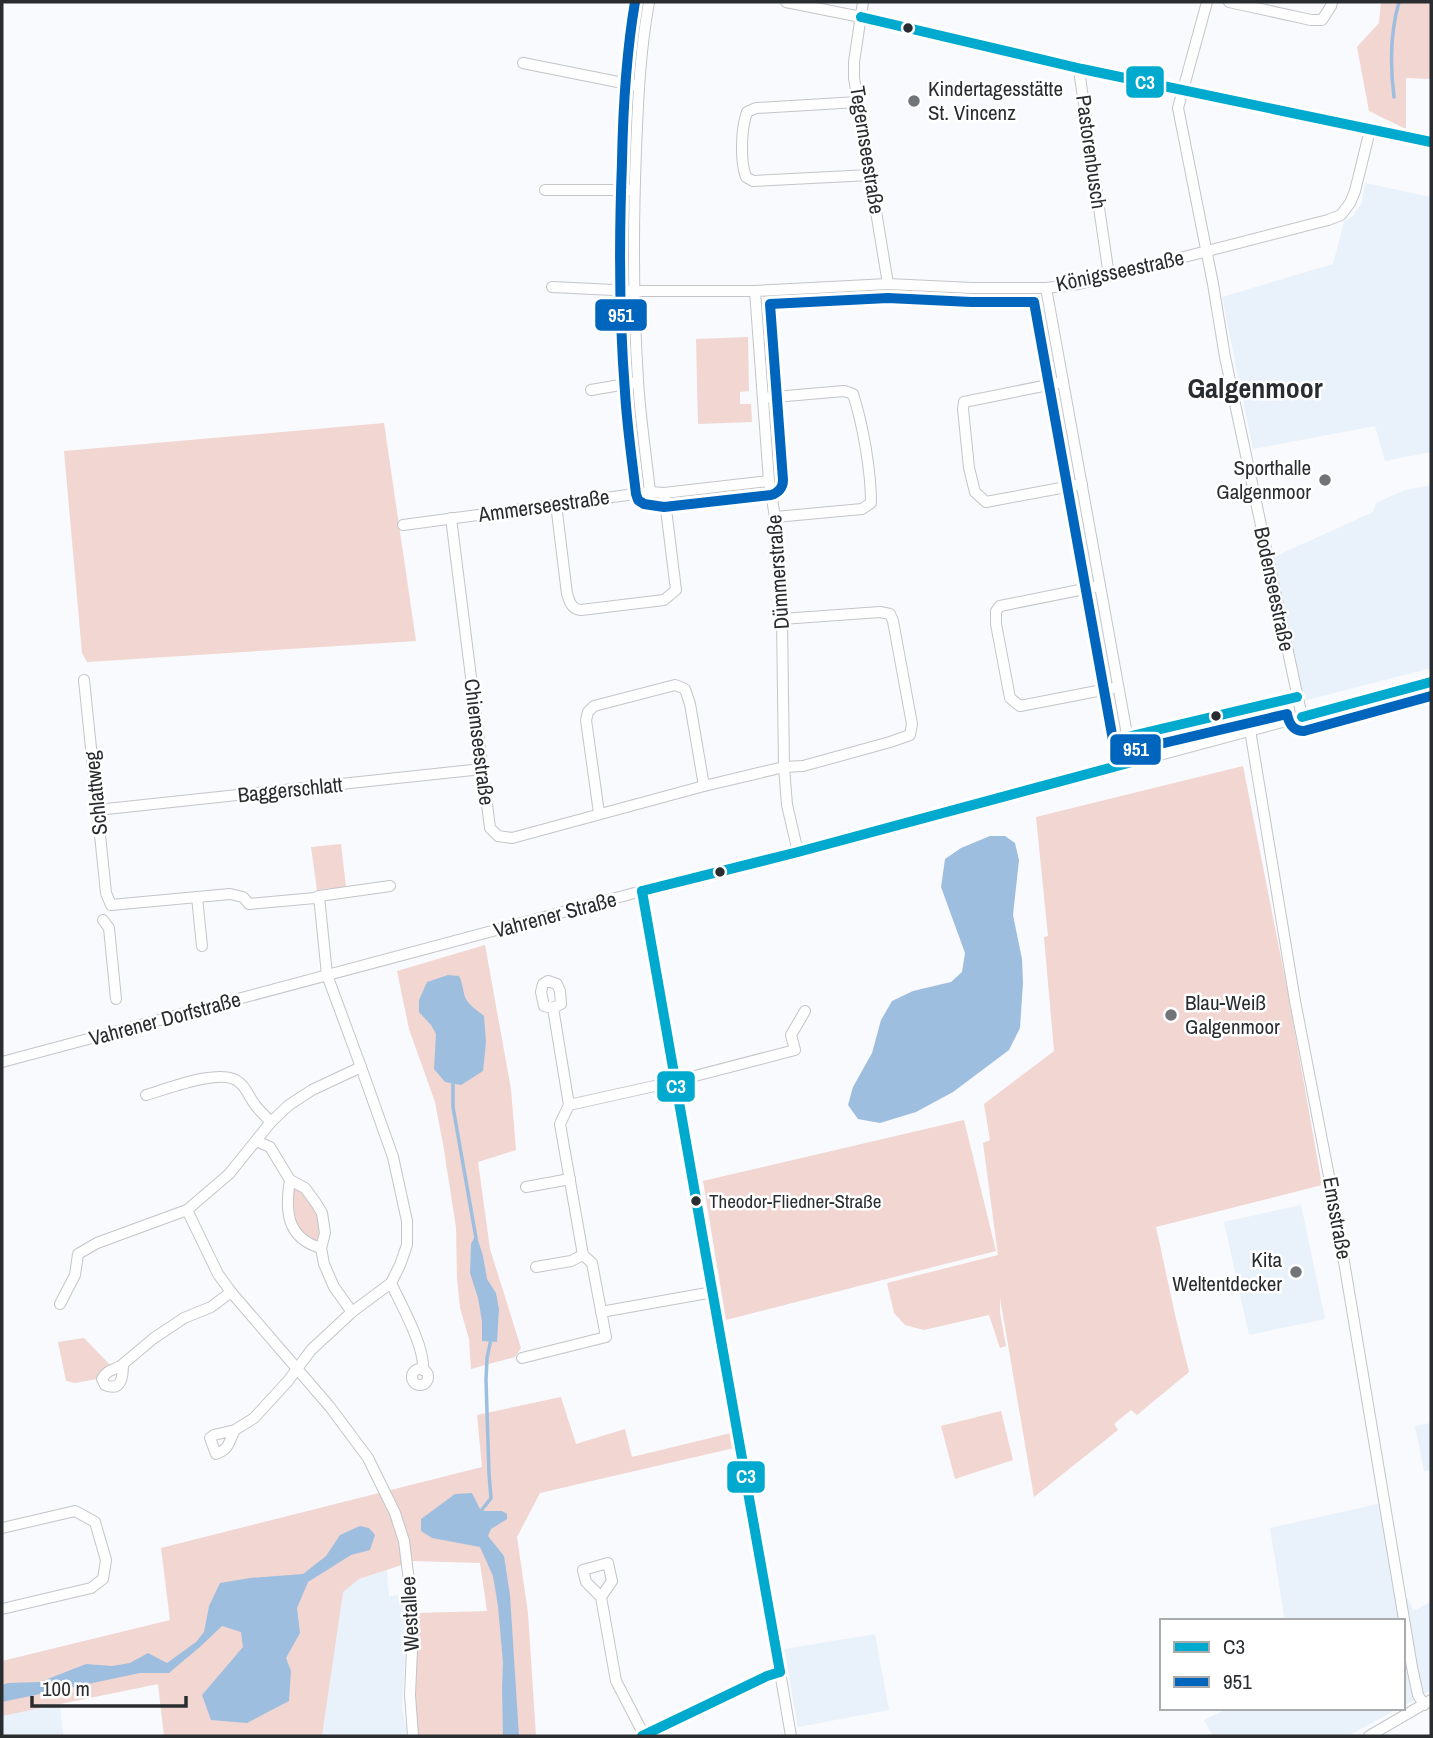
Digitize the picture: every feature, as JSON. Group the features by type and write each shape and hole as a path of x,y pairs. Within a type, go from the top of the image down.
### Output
{"street":[{"path":"649,2 638,86 634,291 638,382 650,492"},
{"path":"786,2 861,16 1082,69 1431,142"},
{"name":"Tegernseestraße","path":"863,2 854,78 888,284"},
{"name":"Bodenseestraße","path":"1207,2 1178,108 1225,357 1302,717"},
{"path":"1229,2 1311,20 1322,20 1332,2"},
{"path":"523,63 638,86"},
{"name":"Pastorenbusch","path":"1082,69 1080,77 1109,276"},
{"path":"858,102 756,108 747,112 742,167 746,177 754,181 870,175"},
{"name":"Königsseestraße","path":"552,287 634,291 755,291 888,284 1046,288 1079,284 1341,215 1355,191 1370,130"},
{"path":"545,190 634,190"},
{"path":"1046,288 1132,762"},
{"name":"Dümmerstraße","path":"755,291 782,619 784,767 787,805 798,852"},
{"path":"591,390 638,382"},
{"path":"1063,382 964,402 962,409 969,468 975,492 986,502 1082,484"},
{"path":"763,398 844,391 853,394 858,408 871,485 872,503 862,509 775,517"},
{"name":"Ammerseestraße","path":"403,525 650,492 663,493 769,481"},
{"path":"556,504 567,594 570,605 581,610 664,600 676,590 663,493"},
{"name":"Chiemseestraße","path":"451,518 490,828 498,836 512,838 704,786 784,767 803,766 909,735 912,724 890,614 880,612 782,619"},
{"path":"1099,586 1000,606 996,611 996,624 1010,698 1020,706 1118,687"},
{"name":"Schlattweg","path":"84,680 106,893 111,905 197,897"},
{"name":"Vahrener Straße","path":"327,975 1431,682"},
{"path":"599,813 586,720 588,712 594,706 617,700 676,685 685,689 704,786"},
{"path":"1127,737 1297,696"},
{"name":"Emsstraße","path":"1250,730 1295,1001 1334,1202 1404,1619"},
{"name":"Baggerschlatt","path":"97,810 482,769"},
{"path":"202,946 197,897 230,894 243,897 249,904 315,898 390,886"},
{"path":"642,891 791,1736"},
{"path":"235,1430 254,1418 312,1350 352,1312 391,1283 407,1245 407,1221 393,1157 327,975 319,896"},
{"path":"103,920 109,928 116,999"},
{"name":"Vahrener Dorfstraße","path":"2,1062 327,975"},
{"path":"522,1358 606,1337 592,1263 583,1255 560,1124 569,1105 553,1008"},
{"path":"569,1105 795,1050 792,1035 805,1011"},
{"path":"60,1304 75,1275 78,1254 97,1244 187,1210 229,1174 271,1122 289,1105 312,1090 361,1068"},
{"path":"146,1095 205,1078 233,1078 241,1084 271,1122"},
{"path":"256,1141 270,1147 290,1180 305,1188 322,1213 325,1233 321,1248 324,1264 334,1287 352,1312"},
{"path":"526,1187 570,1179"},
{"path":"290,1180 287,1202 290,1223 304,1242 321,1248"},
{"name":"Westallee","path":"187,1210 231,1292 331,1407 363,1451 387,1496 404,1541 411,1597 413,1626 410,1695 413,1736"},
{"path":"536,1267 571,1261 583,1255"},
{"path":"391,1283 413,1331 422,1356 423,1370"},
{"path":"123,1364 174,1324 211,1307 231,1292"},
{"path":"601,1312 713,1292"},
{"path":"2,1528 75,1511 95,1521 106,1560 103,1579 91,1588 2,1609"},
{"path":"601,1597 616,1681 643,1736 780,1672"},
{"name":"Emsstraße","path":"1405,1625 1418,1695 1427,1702"},
{"path":"1368,1736 1427,1702"}],"shaded area":[{"path":"1381,2 1431,2 1431,79 1406,78 1406,129 1369,111 1357,47 1379,23"},
{"path":"1365,183 1431,197 1431,452 1385,461 1375,426 1253,449 1222,297 1333,264 1344,222 1353,216 1362,203"},
{"path":"748,337 749,391 740,392 740,404 751,404 752,422 698,424 696,339"},
{"path":"384,423 416,641 87,662 82,653 64,451"},
{"path":"1431,485 1431,668 1303,701 1274,557 1373,512 1376,503 1405,490"},
{"name":"Blau-Weiß Galgenmoor","path":"1243,766 1287,988 1322,1185 1156,1227 1189,1372 1137,1415 1131,1410 1114,1424 1118,1430 1034,1497 1000,1298 1006,1346 1000,1348 989,1315 924,1330 905,1325 894,1313 887,1283 998,1255 983,1143 990,1140 984,1104 1054,1051 1044,937 1048,936 1036,817"},
{"path":"341,844 346,887 317,890 311,847"},
{"path":"485,945 511,1089 516,1150 478,1162 490,1249 521,1348 515,1357 471,1369 469,1339 460,1308 456,1227 443,1144 435,1102 409,1029 397,971"},
{"path":"964,1120 996,1251 726,1320 703,1181"},
{"path":"291,1185 303,1190 320,1217 322,1233 316,1244 310,1242 294,1221"},
{"path":"1301,1205 1325,1319 1249,1335 1224,1222"},
{"path":"84,1338 110,1365 103,1369 97,1379 75,1383 66,1381 58,1342"},
{"path":"561,1397 576,1444 625,1429 632,1457 731,1433 734,1448 540,1493 517,1537 528,1613 536,1736 418,1736 415,1695 418,1613 487,1611 480,1563 414,1561 359,1579 343,1592 322,1736 164,1736 158,1684 2,1716 2,1661 170,1620 161,1548 482,1467 477,1415"},
{"path":"1001,1411 1013,1460 955,1479 941,1426"},
{"path":"1431,1423 1431,1470 1424,1471 1415,1426"},
{"path":"1382,1503 1398,1601 1408,1598 1413,1611 1431,1602 1431,1690 1405,1705 1405,1619 1285,1619 1270,1528"},
{"path":"387,1570 389,1596 405,1595 406,1645 402,1706 407,1736 322,1736 342,1592 359,1579"},
{"path":"875,1634 889,1710 798,1727 784,1649"},
{"path":"60,1704 63,1736 2,1736 2,1716"},
{"path":"1225,1710 1395,1710 1348,1736 1213,1736 1204,1720"}],"water":[{"path":"990,836 1005,836 1015,843 1019,860 1013,915 1022,959 1020,1028 1009,1050 953,1092 916,1112 880,1123 858,1119 848,1105 853,1087 872,1053 881,1020 892,1001 913,991 951,982 962,972 965,953 941,887 945,859 961,848"},
{"path":"448,975 459,976 466,999 484,1016 486,1042 483,1071 461,1085 445,1082 434,1069 436,1034 419,1012 419,1000 427,982"},
{"path":"476,1234 487,1279 496,1293 499,1309 497,1342 482,1341 478,1298 470,1273 471,1244"},
{"path":"472,1493 481,1511 502,1511 507,1514 507,1519 491,1529 488,1536 504,1556 510,1595 519,1736 503,1736 503,1663 498,1606 493,1576 480,1547 432,1538 421,1531 421,1519 455,1494"},
{"path":"360,1526 369,1528 375,1535 370,1550 351,1555 308,1582 297,1608 300,1633 286,1658 291,1671 289,1701 247,1723 211,1720 202,1695 243,1647 241,1632 222,1626 169,1673 140,1673 2,1702 2,1685 40,1682 86,1664 112,1666 130,1663 148,1653 167,1663 196,1642 204,1632 209,1606 220,1583 303,1574 326,1556 340,1535"}],"waterway":[{"path":"1394,97 1392,49 1399,2"},
{"path":"453,1084 453,1107 476,1238"},
{"path":"481,1511 491,1498 486,1380 491,1339"}],"transit line":[{"name":"951","path":"635,2 624,102 620,277 626,405 638,500 644,504 664,507 771,495 781,488 783,480 770,304 888,298 1034,302 1113,740 1118,747 1130,751 1287,714 1292,726 1304,731 1431,696"},
{"name":"C3","path":"861,17 1082,69 1431,142"},
{"name":"C3","path":"1302,717 1431,682"},
{"name":"C3","path":"1127,737 1297,697"},
{"name":"C3","path":"642,891 1132,762"},
{"name":"C3","path":"642,891 780,1672"},
{"name":"C3","path":"642,1736 780,1672"}],"place":[{"name":"Kindertagesstätte St. Vincenz","path":"914,101"},
{"name":"Sporthalle Galgenmoor","path":"1325,480"},
{"name":"Blau-Weiß Galgenmoor","path":"1171,1015"},
{"name":"Theodor-Fliedner-Straße","path":"696,1201"},
{"name":"Kita Weltentdecker","path":"1296,1272"}],"district":[{"name":"Galgenmoor","path":"1255,388"}]}
